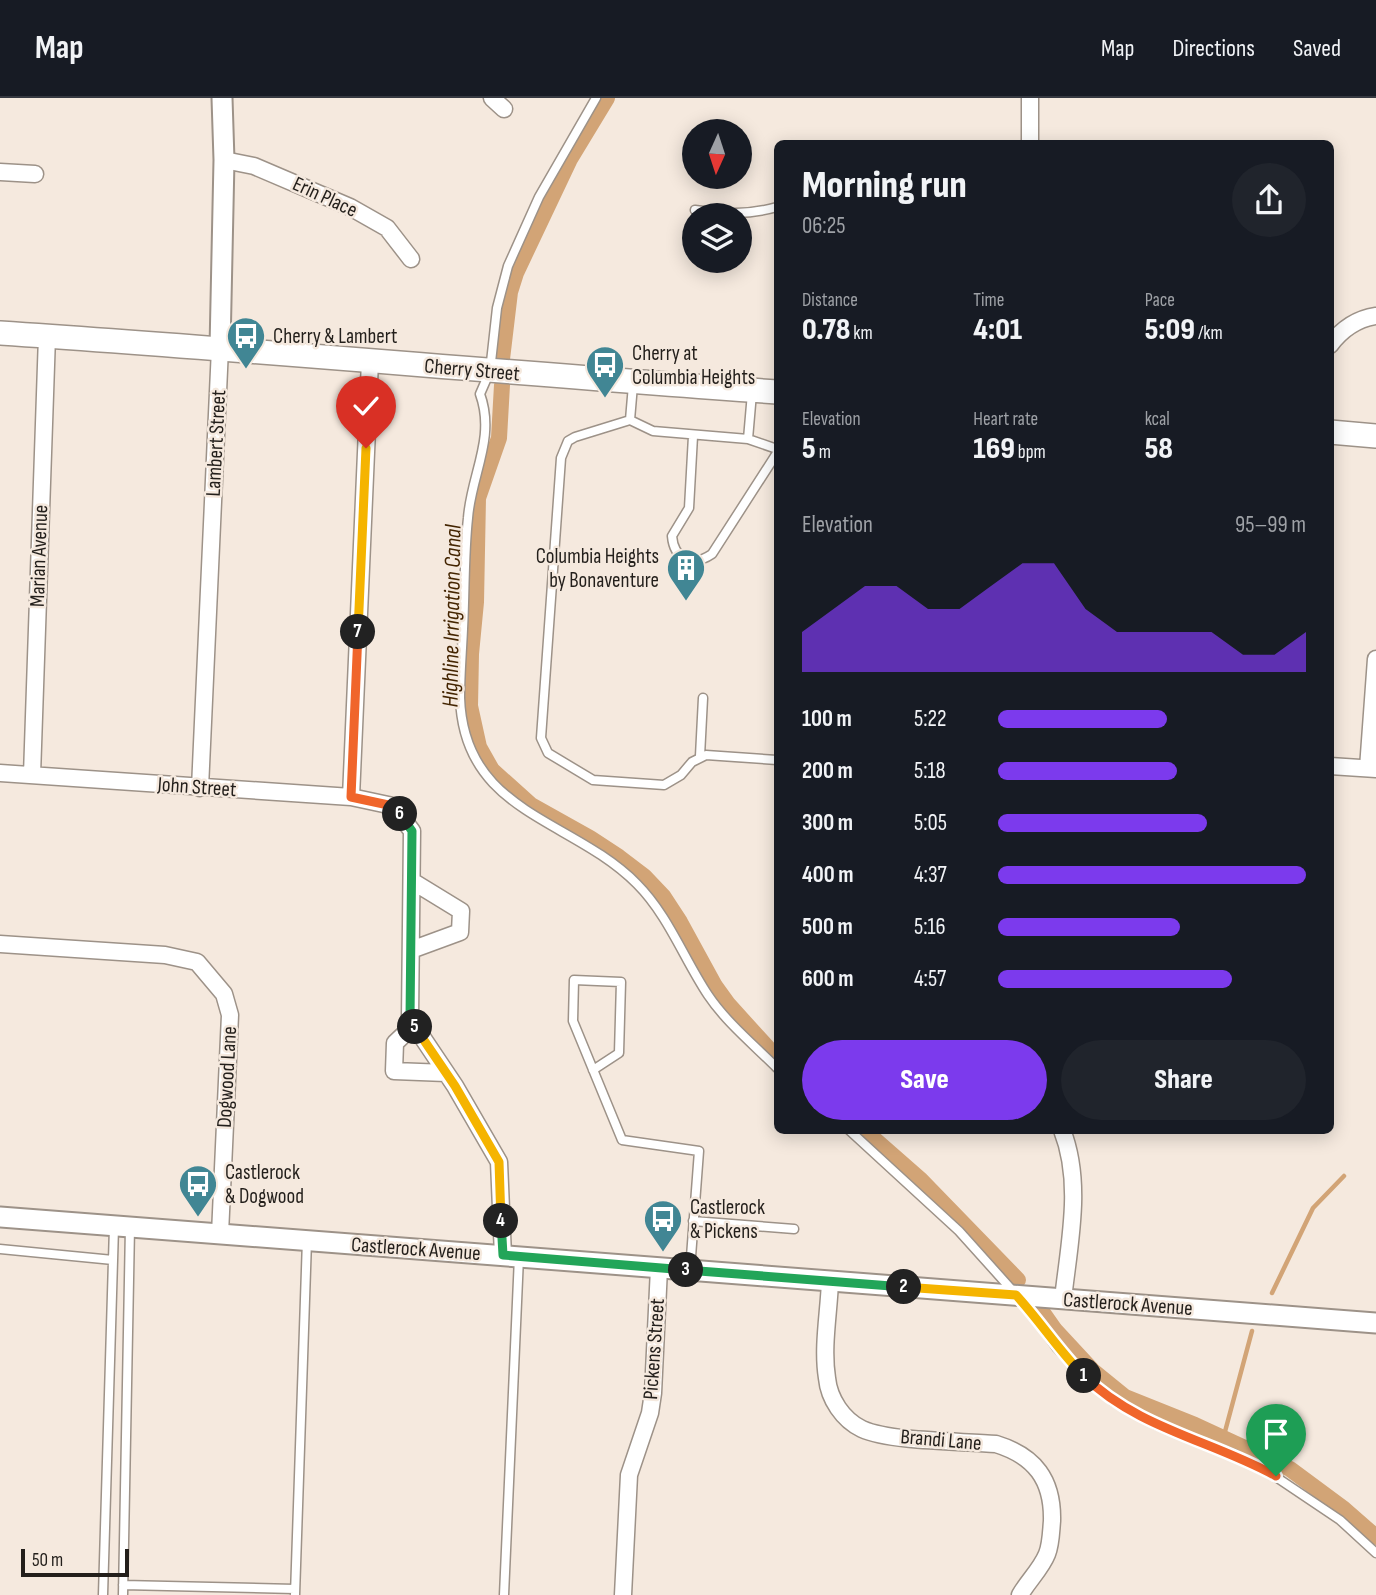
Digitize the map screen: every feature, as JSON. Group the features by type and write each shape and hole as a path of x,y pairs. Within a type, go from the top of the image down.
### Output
{"main road":[{"name":"Cherry Street","path":"0,332 774,392"},
{"path":"1334,432 1376,436"}],"street":[{"name":"Lambert Street","path":"200,788 220,348 224,160 222,98"},
{"path":"1030,98 1030,140"},
{"name":"Erin Place","path":"224,160 254,166 350,207 387,228 411,259"},
{"path":"0,172 35,174"},
{"path":"1334,341 1347,327 1376,316"},
{"name":"Marian Avenue","path":"32,775 47,336"},
{"path":"351,797 370,361"},
{"path":"1334,766 1372,768 1376,659"},
{"name":"John Street","path":"0,773 351,797 393,806 412,831 412,881"},
{"path":"412,881 410,1018 499,1162 511,1256"},
{"path":"411,950 460,932 461,911 412,881"},
{"name":"Dogwood Lane","path":"0,944 165,955 197,962 224,993 230,1016 220,1234"},
{"path":"414,1025 395,1043 394,1071 446,1073"},
{"path":"1063,1299 1074,1175 1064,1134"},
{"name":"Castlerock Avenue","path":"0,1217 1376,1323"},
{"name":"Pickens Street","path":"623,1595 629,1475 650,1413 653,1393 659,1268"},
{"name":"Brandi Lane","path":"830,1281 827,1378 835,1403 850,1422 861,1429 882,1435 996,1444 1022,1454 1046,1482 1052,1504 1048,1550 1020,1595"}],"lane":[{"path":"596,98 539,197 508,266 497,308 490,371 480,394 486,412 486,431 468,516 460,701 467,740 485,774 517,806 579,841 636,883 654,903 710,998 774,1065"},
{"path":"752,212 774,208"},
{"path":"630,420 633,382"},
{"path":"748,439 752,390"},
{"path":"774,450 748,439 653,431 630,420 568,441 564,449 541,738 548,753 593,780 664,785 681,775 700,756 774,760"},
{"path":"693,436 689,508 673,536 675,551 685,560 696,561 712,554 774,456"},
{"path":"700,756 703,698"},
{"path":"593,1070 619,1053 621,982 574,980 573,1021 593,1070 622,1140 699,1151 690,1270"},
{"path":"853,1134 940,1212 1030,1310 1057,1348 1094,1386 1113,1401 1155,1424 1237,1455 1276,1476 1340,1520 1376,1553"},
{"path":"693,1221 794,1229"},
{"path":"103,1595 113,1260 122,1226"},
{"path":"122,1226 123,1595"},
{"path":"124,1585 295,1592 307,1240"},
{"path":"0,1250 113,1260"},
{"path":"504,1595 511,1256"}],"waterway":[{"name":"Highline Irrigation Canal","path":"502,359 510,292 516,273 570,159 607,98"},
{"name":"Highline Irrigation Canal","path":"502,385 499,438 478,498 470,706 479,747 492,770 531,805 590,838 644,876 663,896 728,1004 774,1055"},
{"name":"Highline Irrigation Canal","path":"869,1134 921,1180 1018,1280"},
{"path":"1272,1293 1313,1208 1344,1176"},
{"name":"Highline Irrigation Canal","path":"1041,1310 1055,1330 1093,1371 1125,1397 1195,1425 1290,1469 1344,1509 1376,1537"},
{"path":"1223,1439 1252,1331"}],"place":[{"name":"Cherry & Lambert","path":"246,370"},
{"name":"Cherry at Columbia Heights","path":"605,399"},
{"name":"Columbia Heights by Bonaventure","path":"686,602"},
{"name":"Castlerock & Dogwood","path":"198,1218"},
{"name":"Castlerock & Pickens","path":"663,1253"}],"route":[{"path":"366,448 351,797 393,806 412,831 410,1018 455,1086 499,1162 503,1255 1016,1295 1057,1348 1094,1386 1113,1401 1155,1424 1237,1455 1276,1476"}]}
